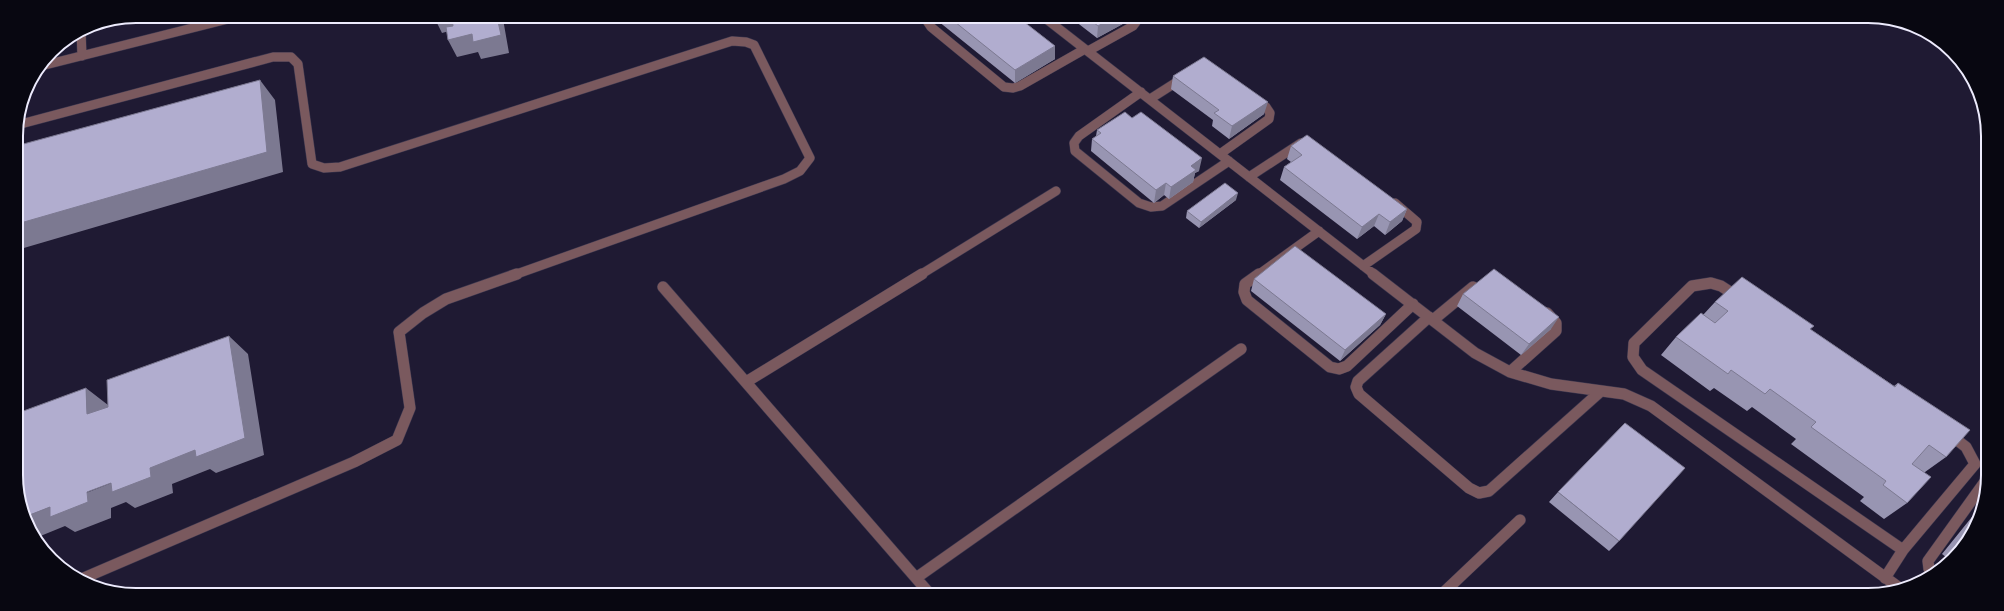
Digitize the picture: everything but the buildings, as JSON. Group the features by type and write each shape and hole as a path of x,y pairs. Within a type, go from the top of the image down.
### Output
{"street":[{"path":"49,64 212,23"},
{"path":"928,23 930,27 1004,87 1013,88 1020,86 1133,26 1135,23"},
{"path":"1051,23 1475,352 1510,372 1551,384 1624,394 1651,406 1895,585"},
{"path":"81,37 82,56"},
{"path":"24,123 273,57 291,57 298,64 312,164 324,168 340,166 732,42 746,42 754,45 810,158 800,171 784,178 440,302 399,332 410,408 397,440 354,462 87,576"},
{"path":"1150,99 1192,72"},
{"path":"1141,92 1079,136 1074,143 1076,151 1139,203 1150,207 1162,206 1229,161"},
{"path":"1220,154 1269,119 1270,113 1266,107 1247,94"},
{"path":"1249,177 1297,144 1311,143"},
{"path":"746,382 1056,191"},
{"path":"1363,266 1416,229 1417,222 1411,215 1385,196"},
{"path":"1318,231 1245,284 1244,292 1247,300 1330,367 1339,369 1347,366 1413,304"},
{"path":"1481,281 1431,319 1358,381 1356,387 1359,394 1469,488 1479,493 1490,491 1601,390"},
{"path":"1750,304 1717,283 1702,281 1692,286 1634,344 1633,357 1642,370 1903,550"},
{"path":"663,287 925,588"},
{"path":"1510,372 1556,331 1557,325 1553,318 1541,308"},
{"path":"916,578 1241,349"},
{"path":"1885,578 1903,550 1975,464 1966,447 1941,428"},
{"path":"1930,570 1928,560 1980,488"},
{"path":"1448,588 1520,520"}]}
